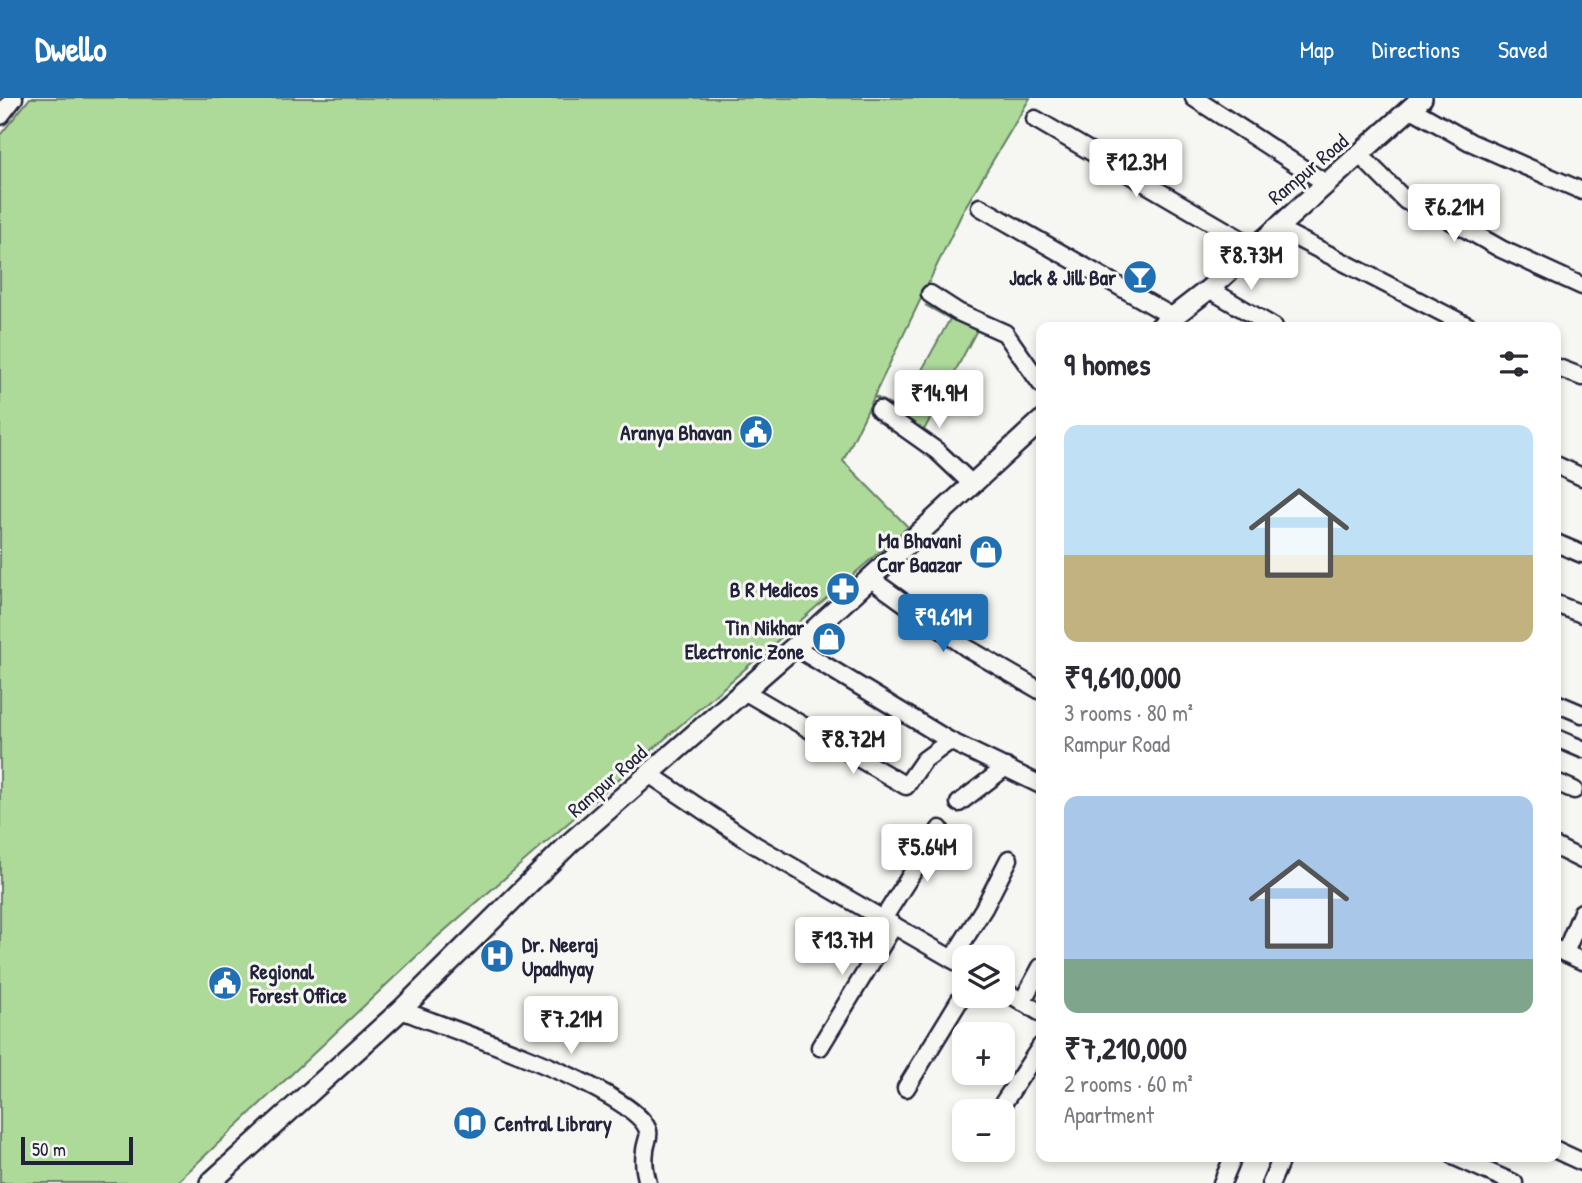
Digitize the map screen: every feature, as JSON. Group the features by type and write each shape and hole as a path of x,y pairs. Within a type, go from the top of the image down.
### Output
{"main road":[{"name":"Rampur Road","path":"1166,322 1209,289 1416,103"},
{"name":"Rampur Road","path":"210,1183 401,1010 561,851 871,579 1036,426"}],"street":[{"path":"0,116 14,98"},
{"path":"1194,98 1327,184"},
{"path":"1416,103 1470,142 1582,191"},
{"path":"1035,119 1254,247"},
{"path":"1360,155 1406,201 1420,203 1501,249 1582,286"},
{"path":"980,206 1166,322"},
{"path":"1275,227 1460,322"},
{"path":"1209,289 1265,322"},
{"path":"930,294 958,312 1005,333 1036,377"},
{"path":"1561,369 1582,377"},
{"path":"879,410 937,451 973,485"},
{"path":"1561,467 1582,477"},
{"path":"1561,545 1582,554"},
{"path":"871,579 959,643 1036,688"},
{"path":"1561,606 1582,614"},
{"path":"795,647 950,741 1036,782"},
{"path":"744,691 906,786 924,760 950,741"},
{"path":"1561,705 1582,714"},
{"path":"1561,740 1582,749"},
{"path":"960,803 1006,767"},
{"path":"649,774 755,845 952,959"},
{"path":"1561,784 1574,790"},
{"path":"820,1047 940,829"},
{"path":"1561,850 1582,860"},
{"path":"967,945 1009,859"},
{"path":"1561,949 1582,912"},
{"path":"1561,951 1582,961"},
{"path":"1022,1002 1036,976"},
{"path":"1015,998 1036,1010"},
{"path":"906,1088 955,1008"},
{"path":"401,1010 591,1084 627,1106 640,1117 649,1132 643,1166 648,1183"},
{"path":"1006,1099 1036,1054"},
{"path":"1561,1152 1582,1162"},
{"path":"1222,1183 1231,1162"},
{"path":"1271,1183 1280,1162"},
{"path":"1466,1162 1514,1183"}],"green space":[{"path":"30,98 1030,98 964,209 874,396 900,410 950,319 925,305 978,328 924,430 874,397 843,461 908,527 436,938 176,1183 0,1183 0,135"}],"place":[{"name":"Jack & Jill Bar","path":"1140,277"},
{"name":"Aranya Bhavan","path":"756,432"},
{"name":"Ma Bhavani Car Baazar","path":"986,552"},
{"name":"B R Medicos","path":"843,589"},
{"name":"Tin Nikhar Electronic Zone","path":"829,639"},
{"name":"Dr. Neeraj Upadhyay","path":"497,956"},
{"name":"Regional Forest Office","path":"225,983"},
{"name":"Central Library","path":"470,1123"}]}
